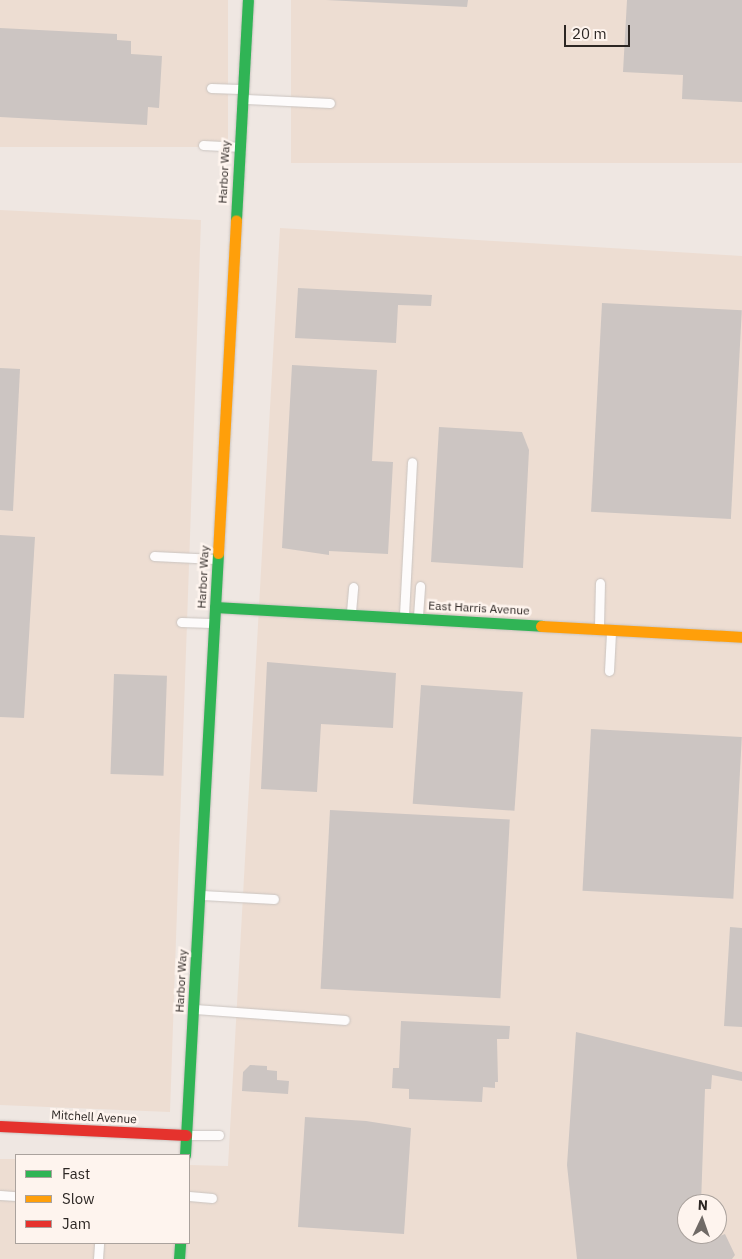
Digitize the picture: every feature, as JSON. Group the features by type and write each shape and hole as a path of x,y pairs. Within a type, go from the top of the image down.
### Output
{"street":[{"name":"Harbor Way","path":"185,1154 248,0"},
{"name":"East Harris Avenue","path":"215,607 742,636"},
{"name":"Mitchell Avenue","path":"0,1126 186,1136"},
{"path":"180,1244 180,1259"}],"lane":[{"path":"211,88 242,94 330,103"},
{"path":"203,145 240,147"},
{"path":"404,618 412,462"},
{"path":"154,556 217,559"},
{"path":"599,629 600,583"},
{"path":"418,619 420,586"},
{"path":"350,615 353,587"},
{"path":"181,622 214,624"},
{"path":"609,671 611,629"},
{"path":"199,895 274,899"},
{"path":"193,1009 345,1020"},
{"path":"186,1136 219,1135"},
{"path":"0,1194 15,1196"},
{"path":"190,1196 212,1198"},
{"path":"98,1259 99,1244"}],"shaded area":[{"path":"0,0 228,0 228,147 0,147"},
{"path":"291,0 742,0 742,163 291,163"},
{"path":"0,210 201,220 170,1112 0,1105"},
{"path":"280,228 742,256 742,1259 0,1259 0,1159 15,1159 15,1244 190,1244 190,1165 228,1166"}],"building":[{"path":"326,0 468,0 467,7"},
{"path":"627,0 742,0 742,102 682,99 683,75 623,72"},
{"path":"0,28 117,34 117,40 131,41 131,54 162,56 159,108 148,107 147,125 0,117"},
{"path":"298,288 432,295 431,306 398,305 396,343 295,338"},
{"path":"602,303 742,310 731,519 591,512"},
{"path":"292,365 377,370 372,461 393,462 388,554 329,551 329,555 282,548"},
{"path":"0,368 20,369 13,511 0,510"},
{"path":"439,427 522,432 529,450 523,568 431,562"},
{"path":"0,535 35,537 24,718 0,717"},
{"path":"267,662 396,673 393,728 321,724 317,792 261,789"},
{"path":"114,674 167,676 163,776 111,774"},
{"path":"421,685 523,692 514,811 413,804"},
{"path":"591,729 742,737 733,899 583,891"},
{"path":"330,810 510,819 500,998 321,989"},
{"path":"730,927 742,928 742,1027 724,1026"},
{"path":"401,1021 510,1026 509,1039 497,1039 498,1082 495,1082 495,1088 483,1087 482,1102 409,1099 409,1089 392,1088 393,1068 399,1068"},
{"path":"576,1032 742,1072 742,1081 712,1075 711,1089 705,1089 701,1194 677,1194 677,1244 727,1244 727,1238 735,1255 732,1259 577,1259 567,1165"},
{"path":"250,1065 267,1066 267,1070 277,1071 277,1080 289,1081 288,1094 242,1091 243,1072"},
{"path":"305,1117 366,1121 411,1128 404,1234 298,1227"}],"traffic: fast":[{"path":"236,220 248,0"},
{"path":"185,1154 218,553"},
{"path":"215,607 541,626"},
{"path":"179,1259 180,1244"}],"traffic: slow":[{"path":"218,553 236,220"},
{"path":"541,626 742,637"}],"traffic: jam":[{"path":"0,1126 186,1135"}]}
